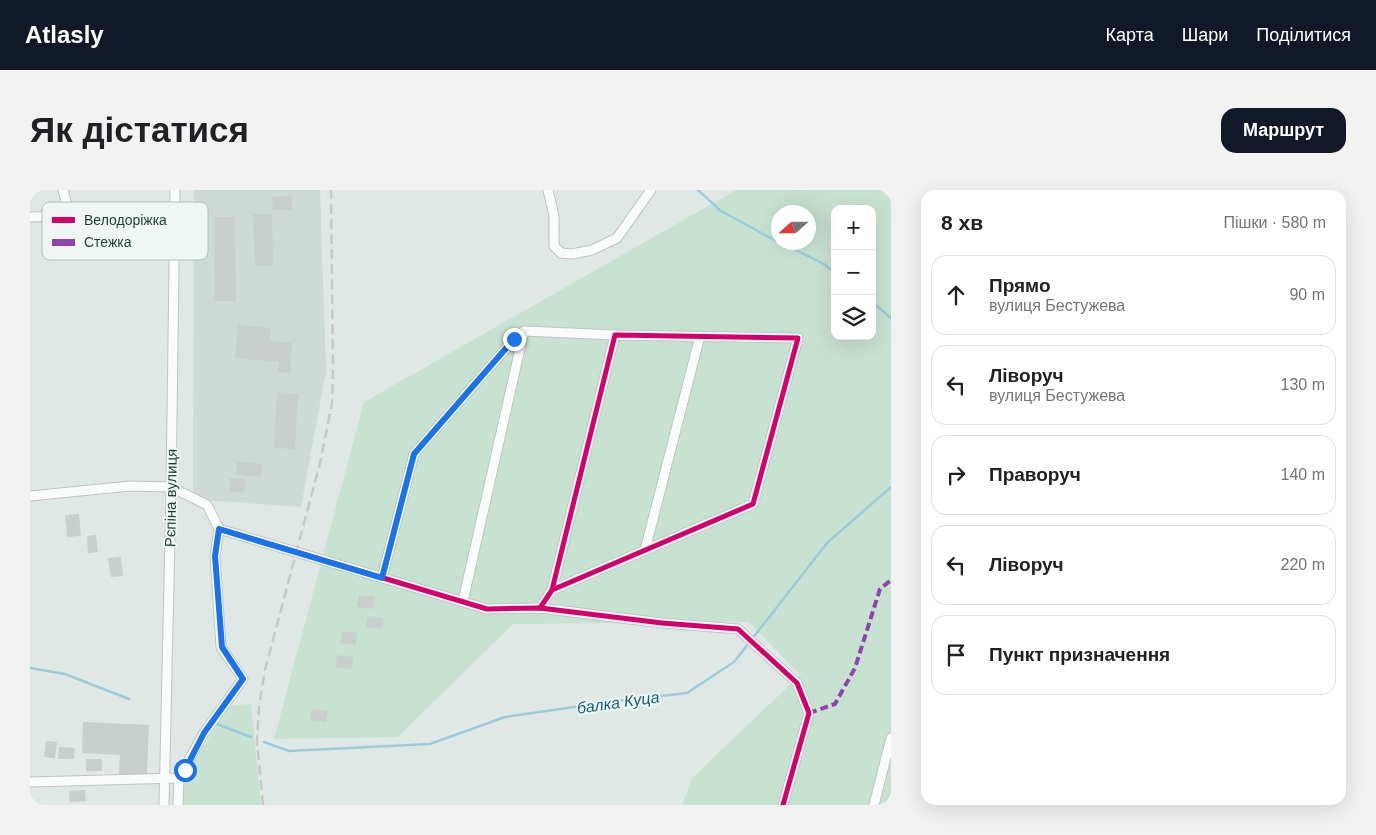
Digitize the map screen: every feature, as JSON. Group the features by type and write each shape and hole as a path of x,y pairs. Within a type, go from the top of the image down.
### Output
{"street":[{"path":"548,190 554,216 554,246 561,253 572,254 592,250 617,238 651,190"},
{"name":"Рєпіна вулиця","path":"164,805 166,779 173,260"},
{"path":"463,602 524,331"},
{"path":"382,578 414,454 514,339 524,331 615,335 798,338 753,504 552,590"},
{"path":"540,608 552,590 615,335"},
{"path":"645,550 700,336"},
{"path":"33,495 130,486 171,486 207,505 219,529 215,556 222,647 243,679 204,733 179,778 178,805"},
{"path":"219,529 487,609 540,608 662,623 738,629 797,683 809,713 784,805"},
{"path":"874,805 891,738"},
{"path":"30,782 179,778"}],"shaded area":[{"path":"194,190 320,190 326,371 301,507 193,499 194,260 208,260 208,202 194,202"}],"green space":[{"path":"736,190 891,190 891,805 682,805 692,778 800,675 749,622 513,624 398,737 274,739 364,402"},
{"path":"251,704 261,805 180,805 180,786 228,706"}],"building":[{"path":"292,196 292,210 273,210 272,197"},
{"path":"253,214 272,214 273,266 255,266"},
{"path":"214,217 235,217 236,301 215,301"},
{"path":"238,325 271,328 270,341 292,343 290,373 278,372 279,362 235,358"},
{"path":"277,392 298,394 295,449 274,448"},
{"path":"237,462 262,464 261,477 236,475"},
{"path":"230,478 245,479 244,493 230,492"},
{"path":"79,514 81,536 67,537 65,515"},
{"path":"96,535 98,552 88,553 87,536"},
{"path":"121,557 123,576 111,577 108,558"},
{"path":"359,595 375,597 373,609 357,607"},
{"path":"368,616 384,618 382,629 366,627"},
{"path":"342,631 357,633 356,645 340,643"},
{"path":"337,655 353,657 352,669 336,667"},
{"path":"312,709 328,711 326,722 310,720"},
{"path":"83,722 149,725 147,775 119,774 120,755 82,753"},
{"path":"46,741 57,742 55,758 44,757"},
{"path":"59,747 75,748 74,759 58,759"},
{"path":"86,759 102,759 102,771 86,771"},
{"path":"85,790 86,801 70,802 69,791"}],"waterway":[{"path":"698,190 721,211 771,238"},
{"path":"796,250 824,264 831,270"},
{"path":"876,305 891,318"},
{"name":"балка Куца","path":"264,742 289,751 430,744 505,717 687,693 734,662 827,543 891,487"},
{"name":"балка Куца","path":"30,668 65,674 129,699"},
{"name":"балка Куца","path":"214,723 251,737"}],"railway":[{"path":"263,805 257,742 259,706 265,670 320,463 332,403 331,190"}],"marked path":[{"path":"809,713 835,704 855,668 880,589 891,580"}],"cycle path":[{"path":"540,608 552,590 615,335 798,338 753,504 552,590"},
{"path":"219,529 487,609 540,608 662,623 738,629 797,683 809,713 783,805"}],"route":[{"path":"185,770 204,733 243,679 222,647 215,556 219,529 382,578 414,454 514,339"}]}
